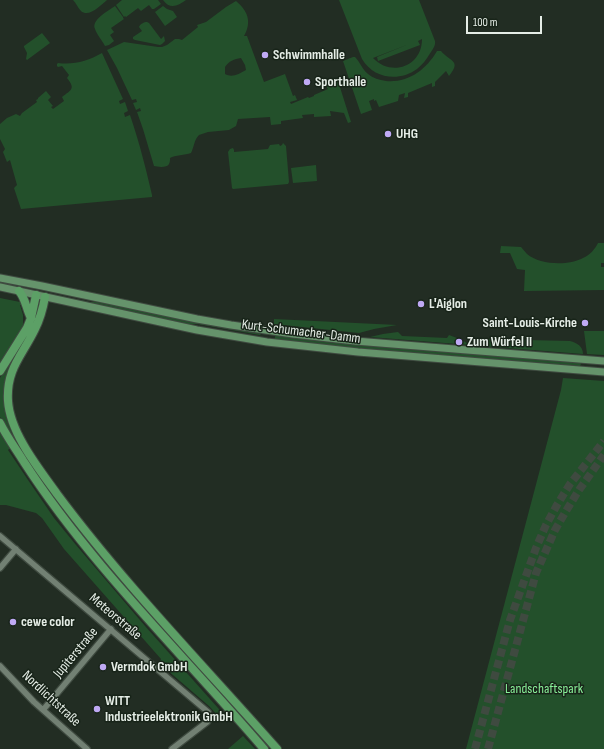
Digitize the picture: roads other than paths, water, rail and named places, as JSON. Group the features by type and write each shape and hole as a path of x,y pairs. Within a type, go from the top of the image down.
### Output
{"highway":[{"path":"19,291 24,299 31,318"},
{"path":"0,371 27,328 31,318 36,295"},
{"path":"45,297 35,328 14,365 9,384 8,402 10,411 22,441 29,454 68,509 131,586 277,749"},
{"path":"0,423 40,487 73,531 104,569 264,749"}],"main road":[{"name":"Kurt-Schumacher-Damm","path":"0,278 197,319 268,331 355,341 604,361"},
{"path":"36,295 42,286"},
{"path":"42,286 45,297"},
{"name":"Kurt-Schumacher-Damm","path":"0,287 197,330 267,342 365,353 604,372"},
{"path":"267,342 268,331"}],"street":[{"name":"Meteorstraße","path":"0,536 210,714 209,720 204,725 172,749"},
{"path":"0,568 16,550"},
{"name":"Jupiterstraße","path":"43,710 111,630"},
{"name":"Nordlichtstraße","path":"0,666 34,702 87,749"}],"tunnel":[{"path":"475,749 510,620 536,548 546,525 570,484 604,441"},
{"path":"488,749 536,573 555,530 579,490 604,455"}],"place":[{"name":"Schwimmhalle","path":"265,55"},
{"name":"Sporthalle","path":"307,82"},
{"name":"UHG","path":"388,134"},
{"name":"L'Aiglon","path":"421,304"},
{"name":"Saint-Louis-Kirche","path":"585,323"},
{"name":"Zum Würfel II","path":"459,342"},
{"name":"cewe color","path":"13,622"},
{"name":"Vermdok GmbH","path":"103,667"},
{"name":"WITT Industrieelektronik GmbH","path":"97,709"}],"park label":[{"name":"Landschaftspark","path":"544,689"}]}
